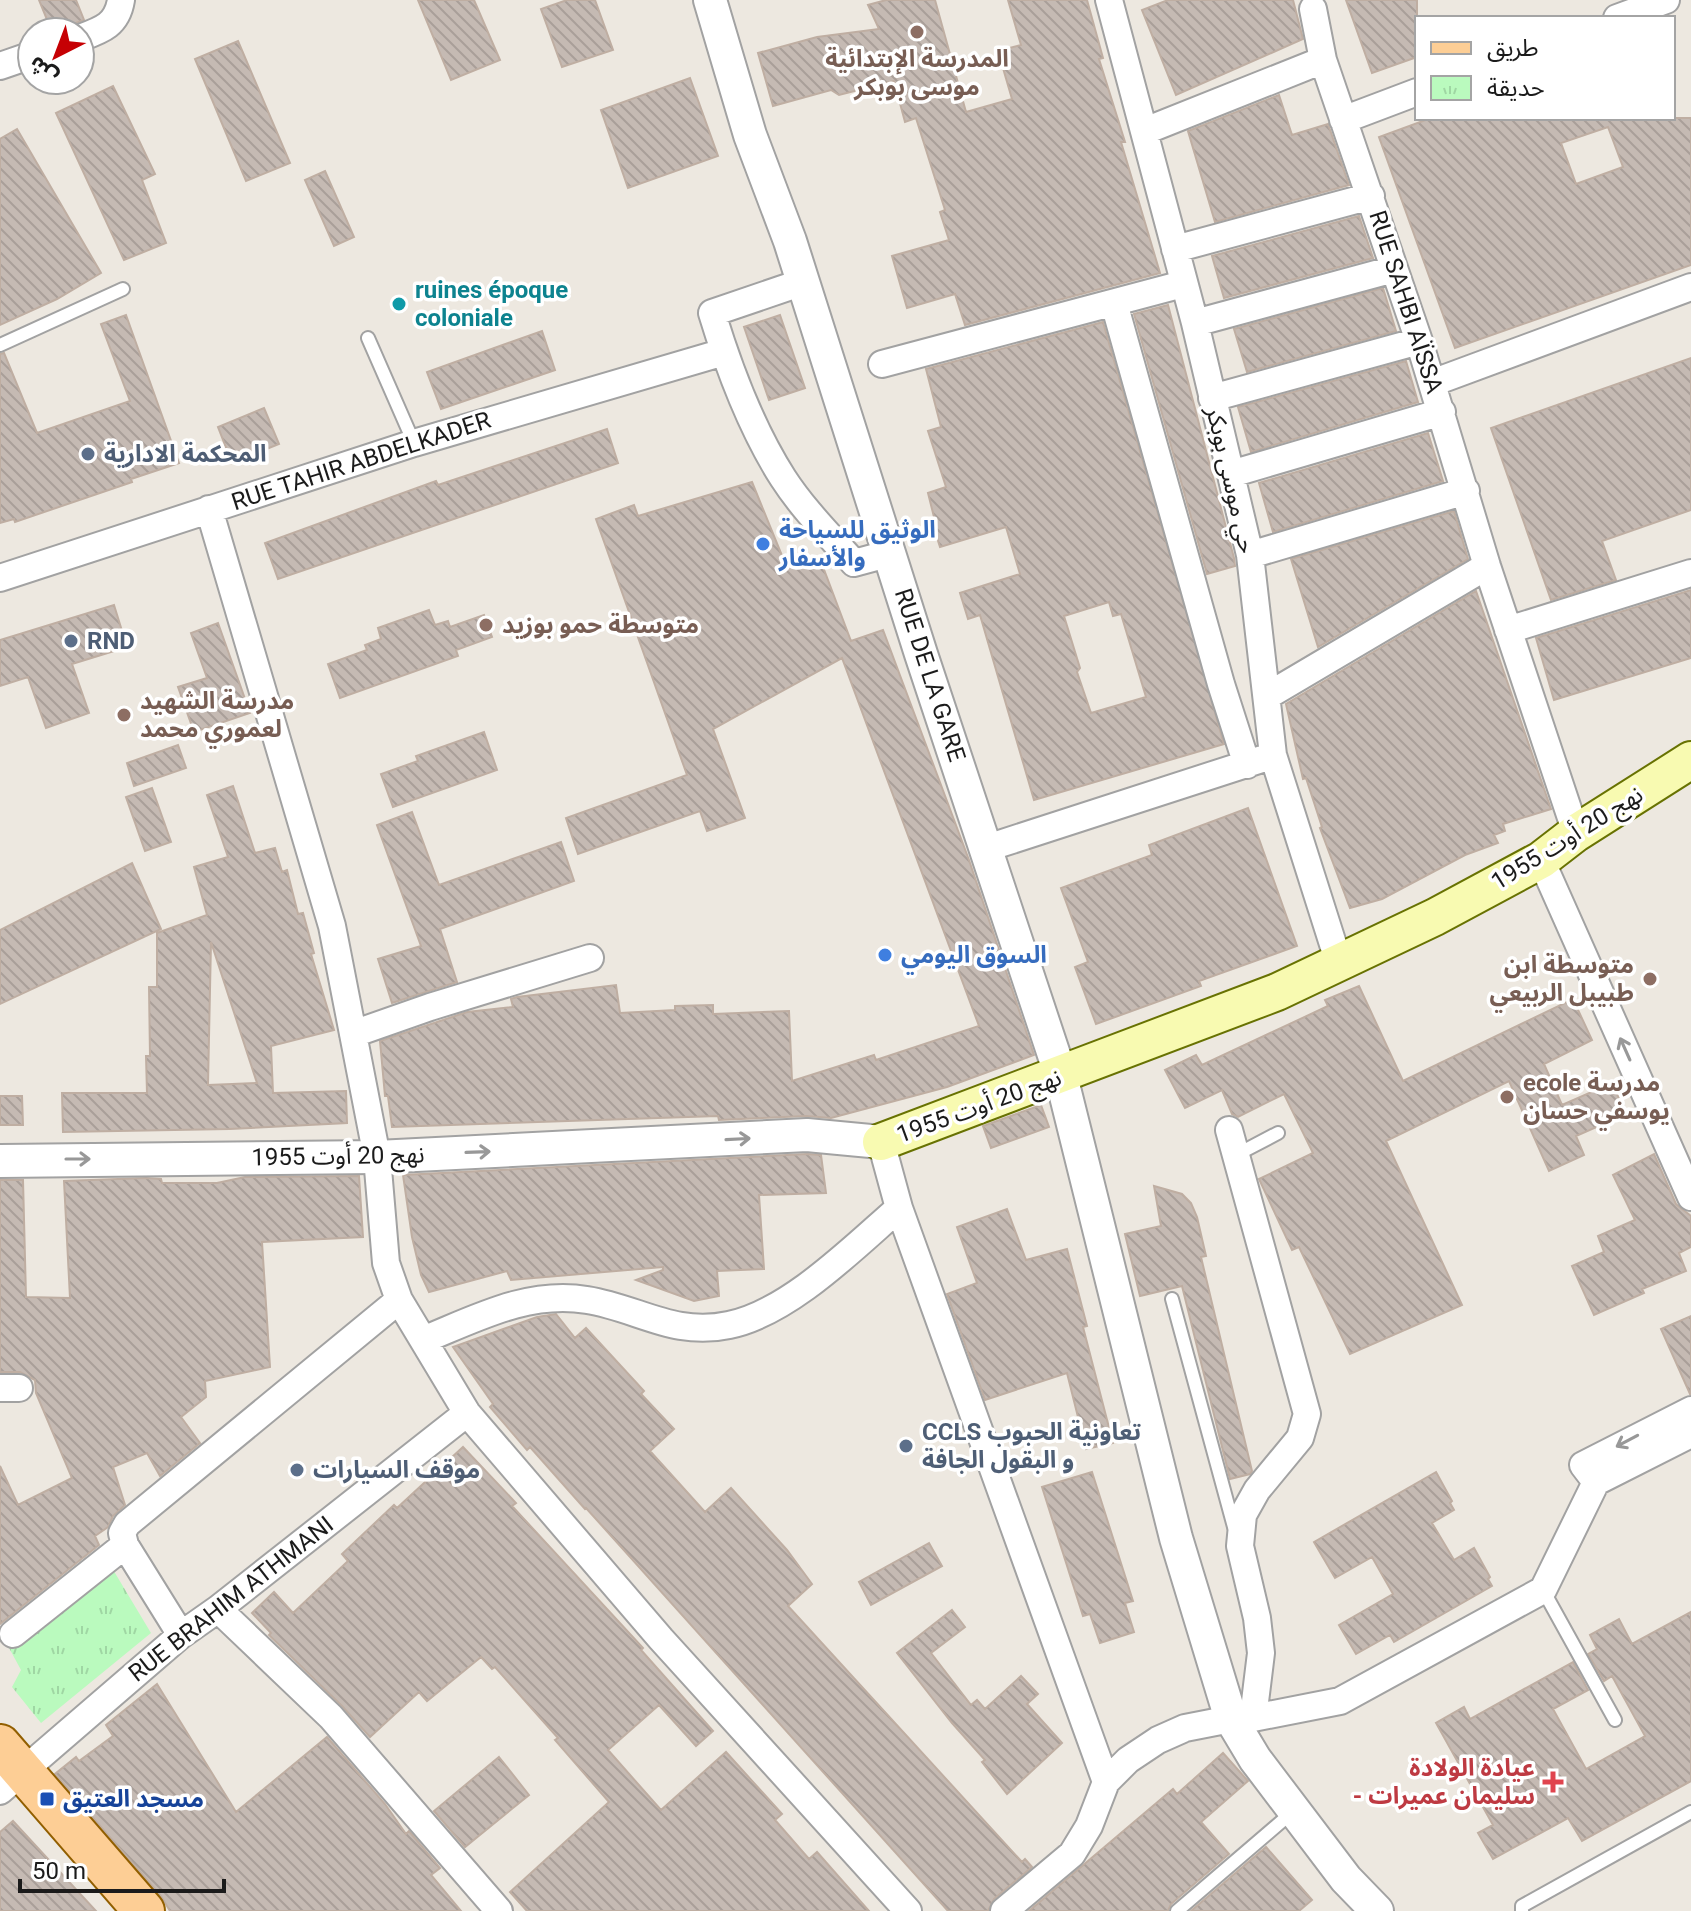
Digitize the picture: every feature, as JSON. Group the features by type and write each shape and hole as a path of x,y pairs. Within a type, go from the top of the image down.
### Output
{"main road":[{"name":"نهج 20 أوت 1955","path":"881,1142 1277,992 1339,963 1435,917 1541,860 1576,833 1691,760"},
{"path":"7,1769 144,1911"}],"street":[{"path":"96,32 113,23 121,0"},
{"name":"RUE DE LA GARE","path":"710,0 750,135 803,282 1061,1076 1176,1538 1255,1759 1346,1879 1377,1911"},
{"name":"حي موسى بوبكر","path":"1109,0 1195,323 1250,555 1273,755 1339,963"},
{"path":"1622,16 1666,0"},
{"name":"RUE SAHBI AÏSSA","path":"1313,9 1323,60 1419,341 1487,566 1576,833"},
{"path":"1145,131 1323,60"},
{"path":"1343,120 1415,93"},
{"path":"1175,249 1371,196"},
{"path":"1195,323 1394,269"},
{"path":"803,282 712,313 724,352 764,446 784,480 810,513 854,563 891,553"},
{"path":"882,364 1183,284"},
{"path":"1432,383 1691,287"},
{"path":"1114,303 1247,765"},
{"path":"1212,398 1419,341"},
{"name":"RUE TAHIR ABDELKADER","path":"0,578 414,443 724,352"},
{"path":"1231,474 1442,412"},
{"path":"1250,555 1466,491"},
{"path":"209,509 332,926 377,1157 386,1263 399,1300 467,1413 661,1639 908,1911"},
{"path":"1267,696 1487,566"},
{"path":"1508,630 1691,573"},
{"path":"987,848 1273,755"},
{"path":"1541,860 1691,1197"},
{"path":"353,1034 590,958"},
{"name":"نهج 20 أوت 1955","path":"0,1161 377,1157 807,1135 881,1142"},
{"path":"881,1142 899,1208 1106,1782"},
{"path":"1233,1142 1307,1414 1300,1438 1257,1490 1243,1515 1240,1546 1257,1618 1261,1653 1242,1719"},
{"path":"423,1340 511,1305 552,1297 587,1300 654,1321 700,1329 732,1325 800,1291 899,1208"},
{"path":"181,1635 125,1545 122,1533 127,1524 399,1300"},
{"path":"1596,1482 1583,1465 1691,1410"},
{"name":"RUE BRAHIM ATHMANI","path":"7,1769 218,1609 467,1413"},
{"path":"1004,1911 1072,1854 1089,1826 1106,1782 1128,1760 1158,1740 1185,1728 1340,1701 1543,1590 1596,1482 1691,1434"},
{"path":"13,1634 125,1545"},
{"path":"218,1609 331,1717 499,1911"}],"lane":[{"path":"0,345 123,289"},
{"path":"368,338 414,443"},
{"path":"1233,1142 1278,1133"},
{"path":"1172,1299 1240,1546"},
{"path":"1543,1590 1615,1720"},
{"path":"1522,1911 1522,1906 1691,1812"},
{"path":"1177,1911 1282,1821"}],"green space":[{"path":"112,1568 151,1633 41,1723 12,1687 21,1670 8,1646"}],"building":[{"path":"39,0 76,0 82,16 46,16"},
{"path":"418,0 474,0 500,60 451,80"},
{"path":"567,0 595,0 613,50 562,67 541,9"},
{"path":"886,0 935,0 966,112 1012,99 998,51 1021,45 1008,0 1087,0 1103,58 1099,59 1125,142 1121,142 1160,273 965,325 955,294 907,308 892,256 949,240 940,212 945,210 916,118 905,122 894,81 839,95 831,90 773,106 758,53 817,37 879,29 868,5"},
{"path":"1168,0 1293,0 1303,39 1176,95 1142,10"},
{"path":"1346,0 1417,0 1415,58 1372,73"},
{"path":"238,41 290,163 246,181 195,59"},
{"path":"690,78 718,156 628,188 601,110"},
{"path":"113,86 155,174 142,180 166,243 124,260 56,113"},
{"path":"1279,95 1292,135 1328,124 1349,185 1215,222 1188,131"},
{"path":"1691,118 1691,265 1455,348 1379,137 1426,120","holes":["1608,127 1623,167 1576,184 1561,143"]},
{"path":"17,129 101,273 57,299 0,325 0,139"},
{"path":"325,171 354,237 334,246 305,180"},
{"path":"1359,216 1373,258 1224,298 1212,256"},
{"path":"1383,288 1396,331 1247,372 1234,329"},
{"path":"1168,305 1234,558 1235,566 1207,574 1134,314"},
{"name":"المحكمة الادارية","path":"126,315 179,463 15,522 14,519 0,523 0,354 4,353 37,433 130,401 101,324"},
{"path":"780,315 805,388 769,400 744,327"},
{"path":"1103,322 1224,744 1034,800 980,615 968,619 960,593 1020,574 1006,527 940,547 928,493 946,487 928,431 941,427 926,369","holes":["1109,602 1113,616 1121,614 1146,697 1091,713 1077,672 1080,668 1064,616"]},
{"path":"542,331 555,370 441,409 427,372"},
{"path":"1691,358 1691,510 1602,541 1616,580 1551,600 1491,428"},
{"path":"1406,361 1418,402 1251,452 1238,407"},
{"path":"264,408 279,444 232,463 218,427"},
{"path":"607,429 618,463 278,579 265,543 436,481 438,485"},
{"path":"1428,433 1443,481 1273,532 1259,483"},
{"path":"752,482 787,568 820,559 851,641 883,630 969,860 1034,1055 947,1087 831,1118 806,1116 719,1120 718,1116 392,1127 388,1096 385,1096 380,1041 467,1012 513,1007 511,999 517,997 616,985 620,1013 713,1005 713,1014 789,1011 792,1081 874,1055 876,1060 979,1026 842,658 713,729 745,818 707,831 700,811 578,854 566,818 687,775 596,519 634,505 638,516"},
{"path":"1454,511 1468,559 1318,647 1291,559"},
{"path":"1691,590 1691,658 1554,700 1536,638"},
{"path":"1476,591 1551,809 1503,824 1505,831 1494,835 1498,843 1465,855 1382,899 1350,908 1320,828 1306,778 1303,779 1286,704"},
{"path":"114,605 127,647 72,664 89,713 46,728 28,677 0,686 0,640"},
{"path":"429,610 435,625 448,621 450,627 484,615 492,637 456,650 458,656 340,698 328,664 367,650 365,645 381,639 378,628"},
{"path":"218,623 250,713 194,732 178,687 207,678 191,633"},
{"path":"484,732 497,770 393,807 381,774 418,761 416,756"},
{"path":"178,745 186,768 134,786 127,763"},
{"path":"233,786 255,853 275,848 282,872 287,870 298,914 303,913 314,953 311,954 334,1030 271,1046 273,1093 346,1091 347,1123 63,1132 62,1093 147,1093 149,987 157,987 157,933 207,915 194,867 228,857 207,795","holes":["211,942 257,1083 208,1085"]},
{"path":"152,788 171,842 145,851 126,797"},
{"path":"1248,808 1297,946 1199,981 1201,986 1096,1024 1075,967 1088,962 1061,888 1152,855 1149,845"},
{"path":"412,812 439,885 561,842 574,881 440,929 457,982 392,1003 378,959 421,946 377,825"},
{"path":"132,863 161,929 0,1004 0,930"},
{"path":"1359,986 1403,1081 1573,999 1592,1040 1544,1064 1562,1105 1612,1083 1626,1114 1576,1136 1584,1155 1549,1171 1509,1081 1386,1141 1462,1305 1350,1354 1299,1247 1292,1250 1259,1179 1313,1153 1284,1094 1238,1117 1232,1114 1222,1090 1185,1108 1165,1070 1196,1055 1202,1065 1328,1006 1325,1000"},
{"path":"0,1096 22,1096 23,1125 0,1125"},
{"path":"1041,1105 1049,1127 991,1148 983,1126"},
{"path":"1654,1154 1676,1204 1691,1216 1691,1247 1679,1253 1686,1271 1642,1289 1644,1293 1594,1315 1572,1266 1604,1252 1598,1236 1635,1220 1613,1175"},
{"path":"821,1155 826,1193 759,1195 764,1269 717,1271 719,1296 694,1301 636,1280 663,1270 663,1267 511,1280 507,1271 429,1292 421,1275 412,1237 403,1175"},
{"path":"359,1176 363,1237 262,1242 270,1367 205,1381 206,1397 181,1417 200,1443 160,1476 147,1453 113,1467 125,1505 113,1516 108,1527 95,1536 99,1545 0,1624 0,1466 18,1505 72,1478 36,1393 35,1380 20,1372 0,1372 0,1180 23,1180 26,1297 70,1298 64,1181 146,1178 161,1179 162,1183 217,1183 245,1177"},
{"path":"1154,1186 1182,1194 1191,1203 1197,1217 1206,1256 1201,1257 1252,1471 1250,1474 1230,1479 1182,1286 1140,1296 1125,1234 1161,1226"},
{"path":"1007,1209 1026,1260 1067,1249 1087,1326 1083,1327 1113,1443 1086,1449 1067,1373 985,1400 947,1294 977,1283 957,1227"},
{"path":"556,1314 575,1338 586,1328 674,1429 650,1451 705,1512 731,1488 787,1550 812,1584 788,1606 1022,1862 1025,1859 1032,1867 994,1899 988,1911 948,1911 586,1508 530,1447 527,1450 490,1407 493,1404 453,1347 537,1317"},
{"path":"1691,1316 1691,1394 1690,1394 1661,1329"},
{"path":"463,1447 516,1503 512,1506 643,1648 641,1650 713,1731 696,1746 659,1705 608,1750 661,1810 726,1752 782,1814 775,1820 809,1859 817,1852 869,1911 527,1911 510,1892 609,1802 495,1667 492,1669 481,1657 427,1701 419,1692 370,1737 269,1635 271,1633 252,1613 274,1592 293,1613 348,1561 342,1554"},
{"path":"1092,1472 1133,1601 1125,1603 1134,1632 1100,1643 1090,1614 1083,1616 1042,1487"},
{"path":"1436,1472 1454,1510 1432,1523 1454,1560 1474,1548 1492,1586 1394,1642 1390,1635 1356,1654 1339,1625 1393,1594 1372,1557 1335,1578 1314,1542"},
{"path":"929,1543 942,1566 871,1605 859,1582"},
{"path":"952,1610 965,1627 931,1653 971,1705 977,1700 985,1709 1021,1676 1038,1694 1027,1704 1062,1743 1007,1794 982,1762 985,1760 897,1653"},
{"path":"1691,1612 1691,1781 1582,1841 1568,1818 1493,1859 1478,1833 1493,1825 1436,1723 1464,1707 1470,1719 1573,1662 1588,1690 1553,1709 1586,1769 1645,1736 1612,1676 1604,1681 1588,1654 1597,1649 1590,1635 1619,1619 1632,1644"},
{"path":"157,1684 236,1812 327,1737 385,1804 406,1834 409,1831 440,1868 431,1875 461,1911 170,1911 161,1896 55,1774 76,1757 79,1761 113,1736 106,1725"},
{"path":"1223,1753 1248,1781 1201,1822 1229,1854 1171,1904 1168,1911 1029,1911 1173,1789 1177,1794"},
{"path":"499,1757 529,1795 465,1847 434,1811"},
{"path":"13,1821 96,1911 0,1911 0,1832"},
{"path":"1266,1847 1312,1900 1299,1911 1191,1911"}],"place":[{"name":"المدرسة الإبتدائية موسى بوبكر","path":"917,32"},
{"name":"ruines époque coloniale","path":"399,304"},
{"name":"المحكمة الادارية","path":"88,454"},
{"name":"الوثيق للسياحة والأسفار","path":"763,544"},
{"name":"متوسطة حمو بوزيد","path":"486,625"},
{"name":"RND","path":"71,641"},
{"name":"مدرسة الشهيد لعموري محمد","path":"124,715"},
{"name":"السوق اليومي","path":"885,955"},
{"name":"متوسطة ابن طبيبل الربيعي","path":"1650,979"},
{"name":"ecole مدرسة يوسفي حسان","path":"1507,1097"},
{"name":"CCLS تعاونية الحبوب و البقول الجافة","path":"906,1446"},
{"name":"موقف السيارات","path":"297,1470"},
{"name":"عيادة الولادة - سليمان عميرات","path":"1553,1782"},
{"name":"مسجد العتيق","path":"47,1799"}]}
